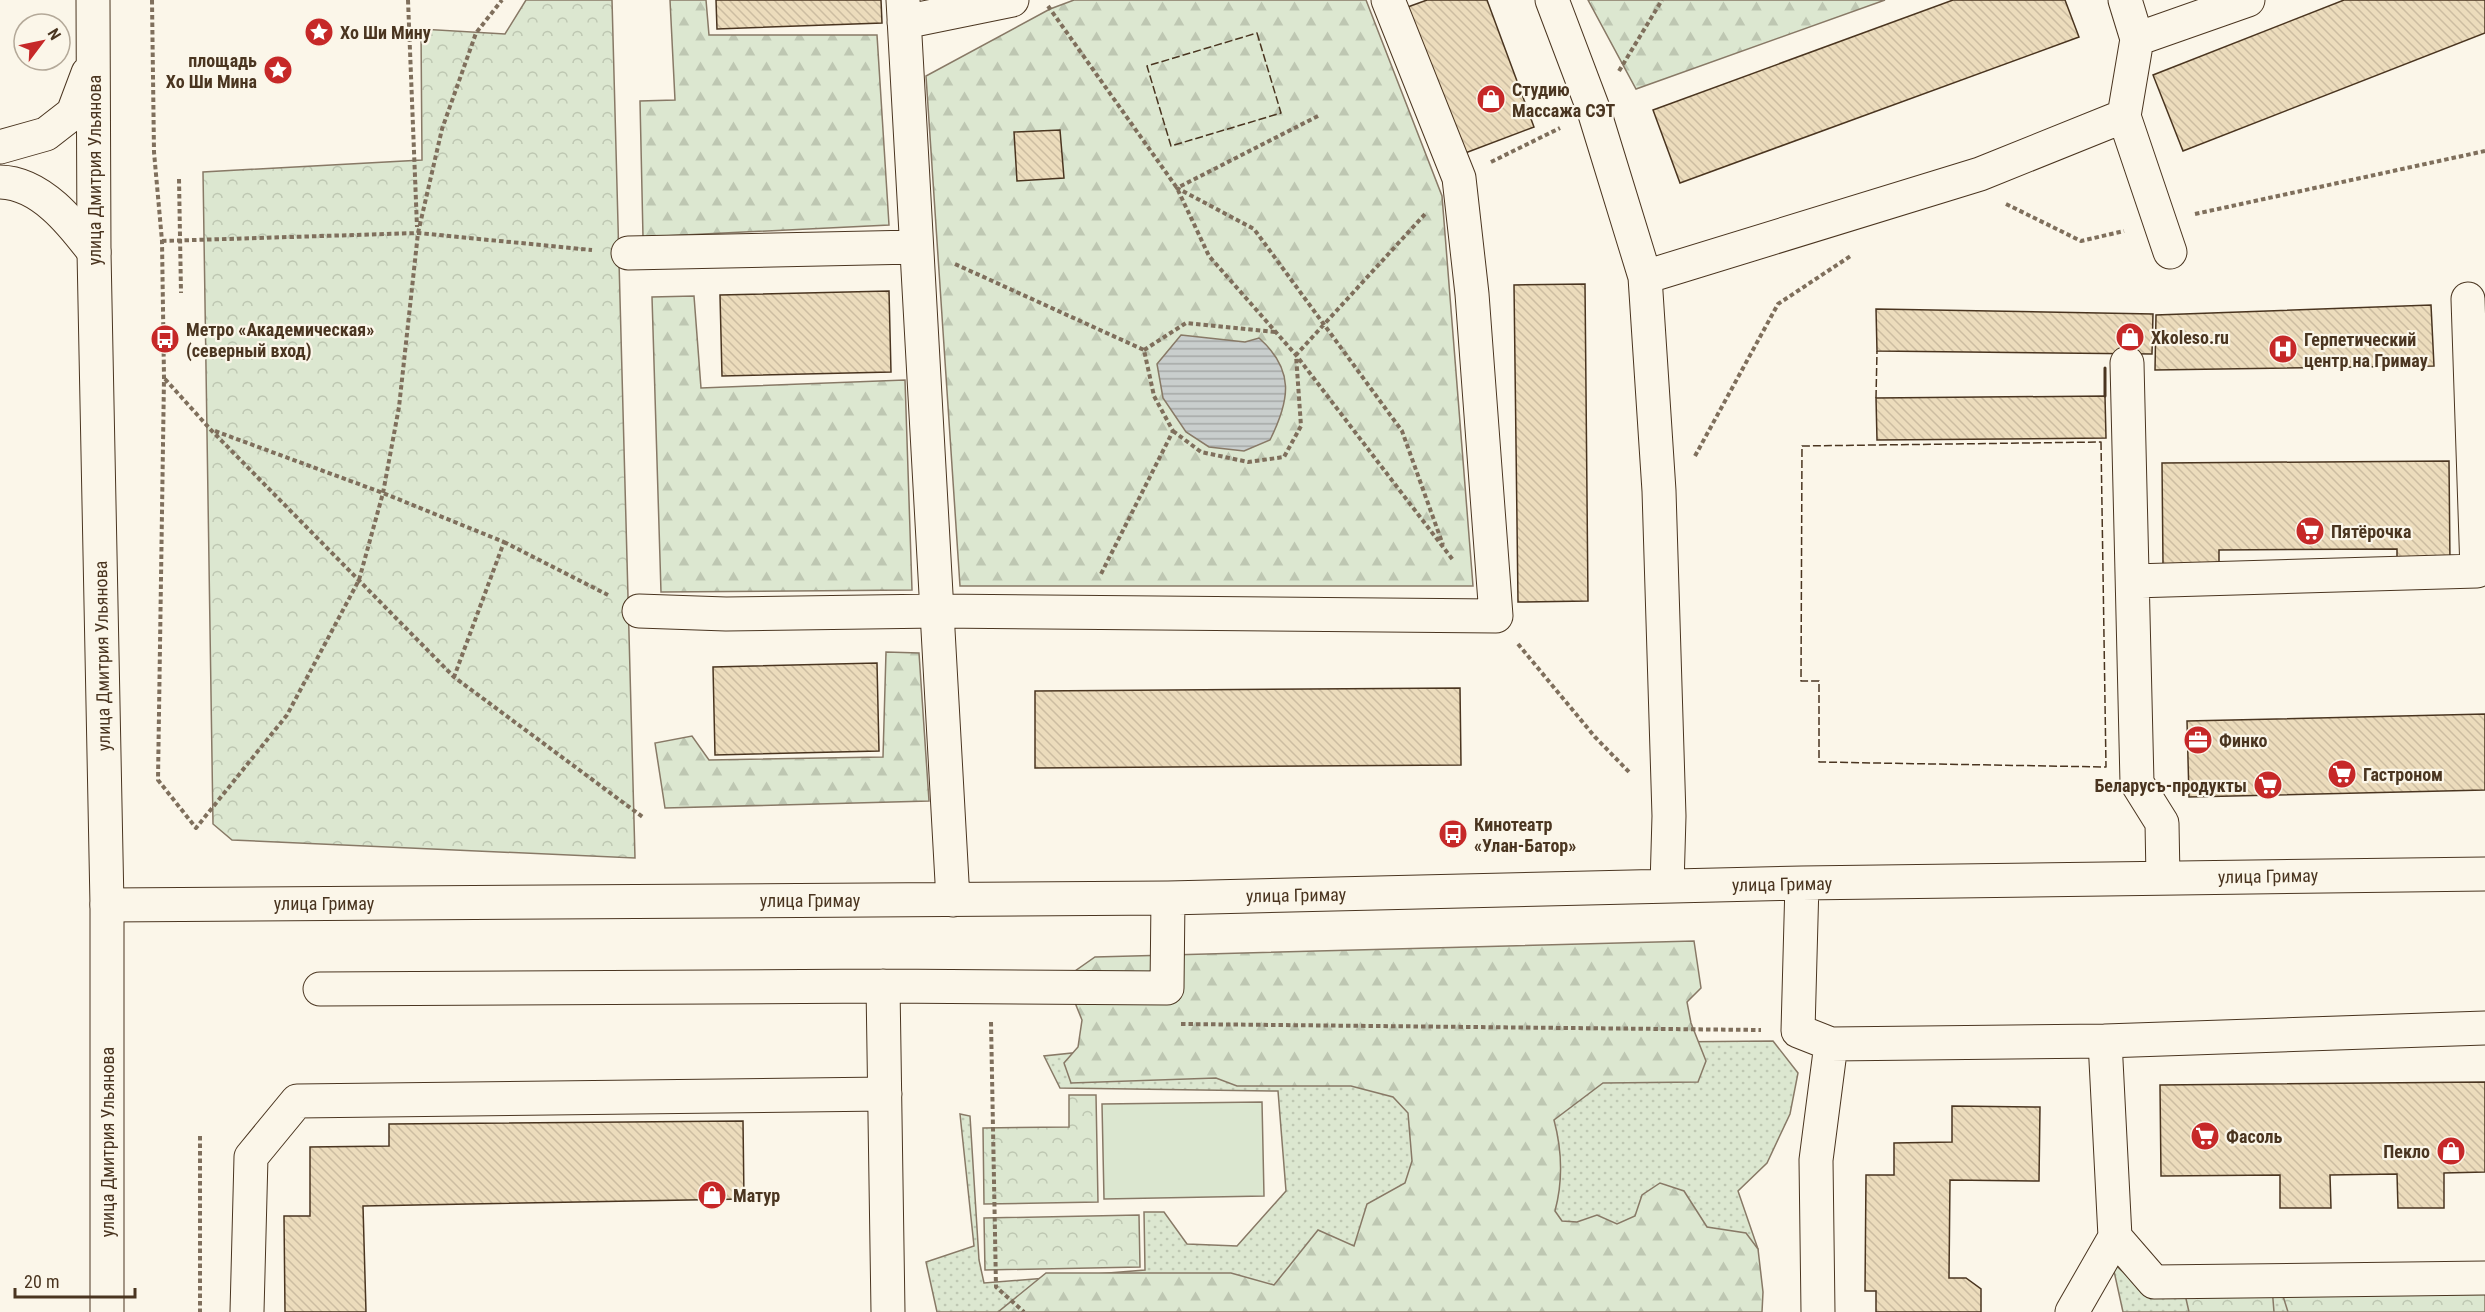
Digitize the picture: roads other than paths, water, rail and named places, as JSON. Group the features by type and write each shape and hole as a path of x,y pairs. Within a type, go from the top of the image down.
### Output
{"street":[{"name":"улица Дмитрия Ульянова","path":"93,0 94,252 107,905 107,1312"},
{"path":"953,900 904,11 1012,0"},
{"path":"639,610 726,614 937,611 1496,616 1472,294 1458,178 1388,0"},
{"path":"1552,0 1594,111 1645,277 1659,491 1669,816 1667,886"},
{"path":"2125,0 2137,39 2124,116 2170,252"},
{"path":"2137,39 2248,0"},
{"path":"0,147 46,134 73,113 93,58"},
{"path":"1645,277 1980,174 2124,116"},
{"path":"0,182 9,182 35,193 69,219 94,252"},
{"path":"628,253 916,247"},
{"path":"2133,581 2477,571 2468,299"},
{"path":"2127,363 2138,783 2162,823 2163,878"},
{"name":"улица Гримау","path":"107,905 1168,898 1802,883 2485,873"},
{"path":"1802,883 1798,953 1798,1031 1831,1044 2105,1041 2485,1028"},
{"path":"320,989 883,986 1167,988 1168,898"},
{"path":"883,986 888,1312"},
{"path":"2072,1312 2115,1237 2105,1041"},
{"path":"1818,1312 1816,1161 1831,1044"},
{"path":"247,1312 251,1157 297,1101 885,1094"},
{"path":"2115,1237 2154,1282 2485,1278"}],"place":[{"name":"Хо Ши Мину","path":"319,32"},
{"name":"площадь Хо Ши Мина","path":"278,70"},
{"name":"Студию Массажа СЭТ","path":"1491,99"},
{"name":"Xkoleso.ru","path":"2130,337"},
{"name":"Метро «Академическая» (северный вход)","path":"165,339"},
{"name":"Герпетический центр на Гримау","path":"2283,349"},
{"name":"Пятёрочка","path":"2310,531"},
{"name":"Финко","path":"2198,740"},
{"name":"Гастроном","path":"2342,774"},
{"name":"Беларусъ-продукты","path":"2268,785"},
{"name":"Кинотеатр «Улан-Батор»","path":"1453,834"},
{"name":"Фасоль","path":"2205,1136"},
{"name":"Пекло","path":"2451,1151"},
{"name":"Матур","path":"712,1195"}]}
